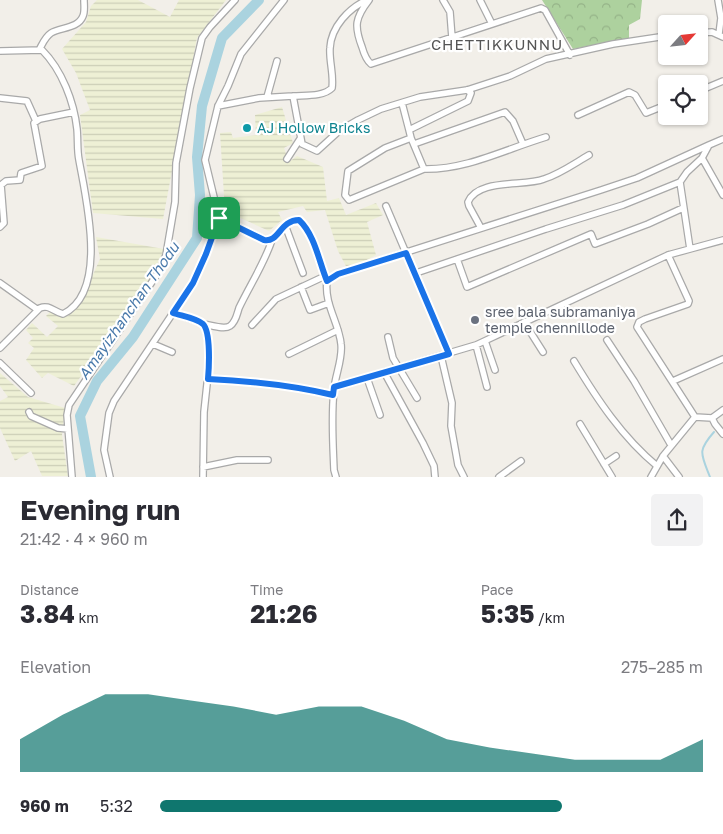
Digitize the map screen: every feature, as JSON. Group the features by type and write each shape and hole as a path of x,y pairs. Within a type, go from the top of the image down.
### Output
{"street":[{"path":"39,50 46,38 53,32 81,20 84,14 84,0"},
{"path":"72,476 67,415 69,405 158,273 166,255 175,202 176,163 190,88 202,38 235,0"},
{"path":"110,476 104,450 109,413 114,401 193,283 219,218 205,160 218,106 240,54 284,0"},
{"path":"218,106 242,100 323,93 332,88 330,48 332,34 340,22 358,4 368,0"},
{"path":"368,0 359,14 356,31 367,61 371,64 541,8 545,10 570,55"},
{"path":"443,0 450,12 452,38"},
{"path":"480,0 492,24"},
{"path":"708,32 721,35 718,0"},
{"path":"293,96 302,144 317,151 339,131 381,109 420,97 467,90 510,76 546,59 570,55 586,49 658,37"},
{"path":"0,52 39,50 46,54 63,79 78,130 78,155 87,205 91,262 83,294 75,306 63,314 44,306 0,348"},
{"path":"267,98 277,61"},
{"path":"708,87 723,81"},
{"path":"409,130 468,101 471,93 467,90"},
{"path":"578,115 629,92 635,95 646,113 658,108"},
{"path":"0,98 27,101 36,120 34,126 42,166 24,171 21,173 20,180 6,181 1,185 4,223 0,227"},
{"path":"402,103 412,141 424,169"},
{"path":"36,120 74,112"},
{"path":"523,144 513,121 505,112 385,148 348,171 345,195 349,200 424,169 441,168 474,161 546,137"},
{"path":"287,159 300,139"},
{"path":"252,325 276,299 301,287 636,178 723,139"},
{"path":"416,274 546,229 623,205 680,182 687,172 702,158 709,145"},
{"path":"481,228 469,206 468,202 472,196 489,187 546,179 589,155"},
{"path":"702,158 723,195"},
{"path":"680,182 690,249"},
{"path":"386,206 449,354"},
{"path":"458,259 467,287 591,234 595,244 648,224 683,208"},
{"path":"219,218 264,240 272,240"},
{"path":"173,313 203,324 224,328 229,327 234,322 250,285 266,259 272,240 285,225 294,220 299,220 306,227 326,279 329,304 342,347 333,395 334,470 336,476"},
{"path":"285,225 303,272"},
{"path":"334,387 476,345 668,255 723,240"},
{"path":"668,255 689,301 688,304 645,319 639,322 637,327 695,417"},
{"path":"0,283 38,310"},
{"path":"301,287 310,310 329,304"},
{"path":"524,322 542,352"},
{"path":"203,324 206,329 210,356 204,412 203,476"},
{"path":"289,354 338,330"},
{"path":"388,337 393,358 417,398"},
{"path":"607,340 634,381 671,445"},
{"path":"485,341 496,370"},
{"path":"153,344 172,352"},
{"path":"476,345 487,387"},
{"path":"441,356 452,403 451,426 458,465 464,476"},
{"path":"673,381 723,359"},
{"path":"574,361 588,384 631,443 656,466"},
{"path":"0,364 31,393"},
{"path":"384,372 423,443 434,466 435,476"},
{"path":"367,378 380,415"},
{"path":"208,379 297,387 333,395"},
{"path":"695,417 712,418 723,410"},
{"path":"28,412 31,416 58,428 68,429"},
{"path":"651,476 662,456 695,417"},
{"path":"712,418 723,434"},
{"path":"580,424 612,476"},
{"path":"604,464 616,456"},
{"path":"662,456 679,476"},
{"path":"203,467 236,460 268,460"},
{"path":"499,476 521,461"}],"green space":[{"path":"97,0 138,0 170,17 179,0 226,0 197,38 163,219 93,213 80,115 90,110 76,73 62,49 86,22 91,6"},
{"path":"542,0 642,0 640,19 629,25 629,38 573,49"},
{"path":"282,107 293,143 284,148 289,162 297,156 323,167 327,201 339,198 346,215 376,203 383,215 367,222 376,255 348,270 338,251 325,210 307,212 303,206 278,212 282,220 269,231 225,211 220,133 231,132 233,138 256,135 255,115"},
{"path":"96,237 164,249 156,272 74,386 48,373 42,378 26,360 34,348 28,343 33,338 26,330 32,323 47,337 58,326 46,316 50,312 68,316 81,301 100,259"},
{"path":"0,373 28,397 65,408 62,435 68,476 42,476 31,451 15,461 0,428 0,401 8,397 0,386"}],"waterway":[{"name":"Amayizhanchan Thodu","path":"91,477 80,416 97,381 133,337 197,238 200,195 197,157 202,106 222,38 259,0"},
{"path":"710,477 702,453 705,444 714,432"}],"place":[{"name":"AJ Hollow Bricks","path":"247,128"},
{"name":"sree bala subramaniya temple chennillode","path":"475,320"}],"district":[{"name":"CHETTIKKUNNU","path":"497,45"}],"route":[{"path":"219,218 268,241 275,238 287,223 299,220 306,227 327,281 338,274 406,253 449,354 334,387 333,395 297,387 208,379 210,356 206,329 203,324 197,321 173,313 193,283 219,218"}]}
